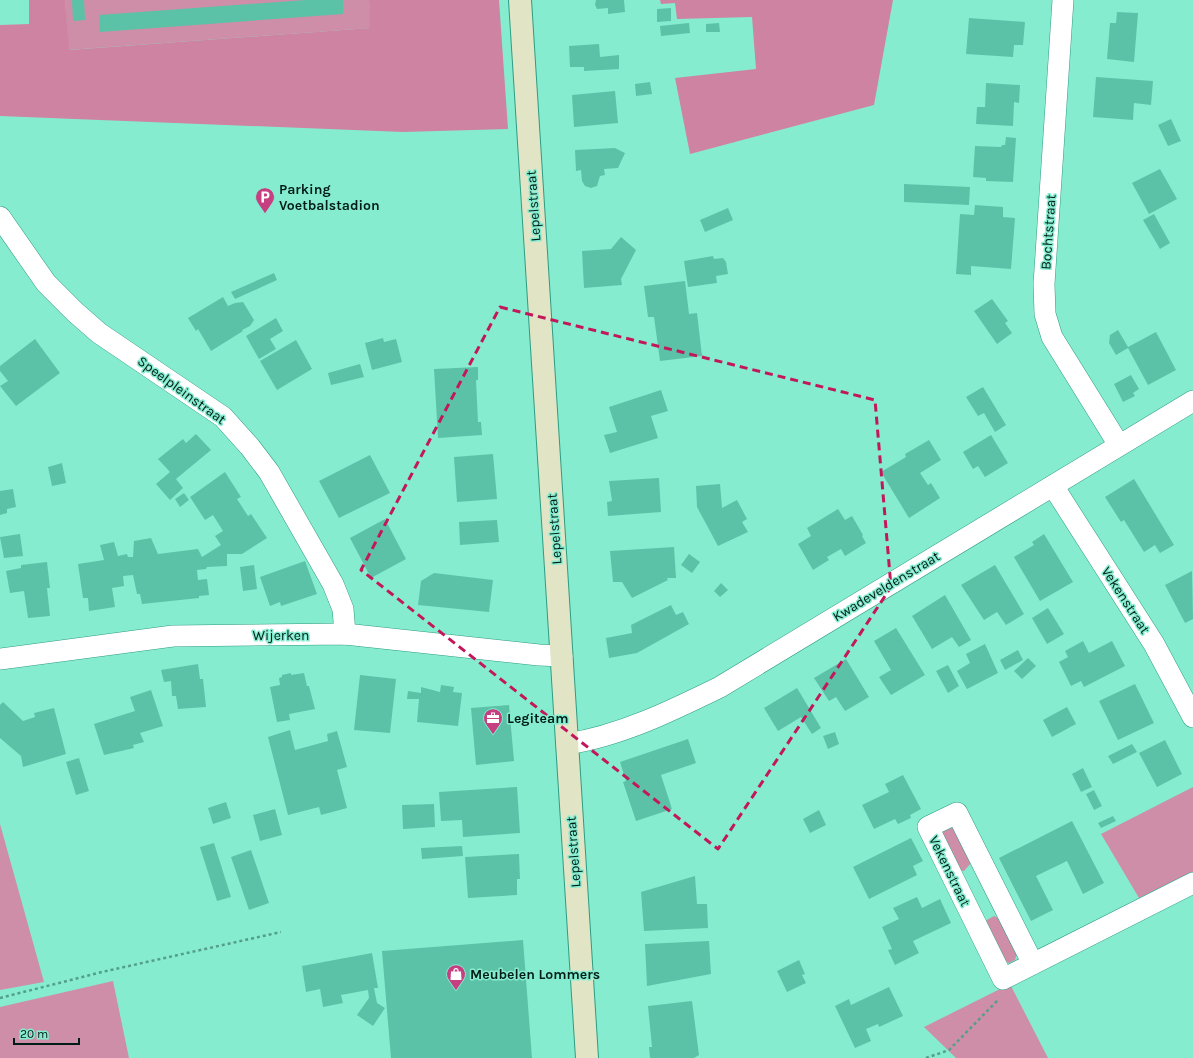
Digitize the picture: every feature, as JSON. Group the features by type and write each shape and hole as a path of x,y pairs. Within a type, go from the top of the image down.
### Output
{"main road":[{"name":"Lepelstraat","path":"520,0 587,1058"}],"street":[{"name":"Bochtstraat","path":"1063,0 1044,284 1045,314 1052,337 1119,445"},
{"name":"Speelpleinstraat","path":"0,217 46,283 75,312 99,333 223,417 250,447 269,472 333,584 343,609 345,634"},
{"name":"Kwadeveldenstraat","path":"567,744 587,741 627,728 674,709 720,687 1193,401"},
{"name":"Vekenstraat","path":"1053,486 1154,644 1193,717"},
{"name":"Wijerken","path":"0,659 173,636 345,634 539,655 562,656"},
{"name":"Vekenstraat","path":"1003,979 928,827 957,813 1033,964"},
{"path":"1003,979 1193,883"}],"path":[{"path":"0,998 102,972 281,932"},
{"path":"926,1058 949,1050 1001,996 1003,979"}],"highlighted area":[{"path":"500,307 875,400 891,587 718,849 361,570"}],"shaded area":[{"path":"29,0 65,0 69,50 370,28 369,0 499,0 508,129 403,132 0,116 0,25 29,24"},
{"path":"65,0 369,0 371,28 68,50"},
{"path":"660,0 893,0 874,105 690,154 675,78 756,69 752,17 677,19 675,3 661,4"},
{"path":"1193,787 1193,872 1139,898 1101,834"},
{"path":"0,824 44,982 0,990"},
{"path":"948,826 954,829 971,863 964,871 958,870 940,836 943,827"},
{"path":"994,916 1000,919 1017,953 1015,960 1009,963 1003,960 985,921"},
{"path":"113,981 129,1058 0,1058 0,1007"},
{"path":"1010,984 1048,1058 956,1058 924,1027"}],"building":[{"path":"72,0 84,0 85,20 73,21"},
{"path":"306,0 343,0 343,14 100,32 99,15"},
{"path":"596,0 624,0 625,12 608,14 608,8 597,9 595,5"},
{"path":"671,8 671,21 657,22 657,9"},
{"path":"1117,12 1138,13 1134,62 1107,59 1110,23 1116,23"},
{"path":"969,18 1025,22 1023,45 1014,45 1013,57 966,54"},
{"path":"689,23 690,33 661,36 660,26"},
{"path":"719,23 720,32 706,32 706,24"},
{"path":"599,44 600,57 619,55 619,69 584,71 584,67 570,67 569,46"},
{"path":"1096,77 1153,81 1151,105 1134,103 1133,120 1093,117"},
{"path":"650,82 652,94 636,96 635,84"},
{"path":"986,83 1020,85 1019,103 1014,102 1013,126 976,124 977,107 985,107"},
{"path":"615,91 618,123 574,127 572,95"},
{"path":"1171,119 1181,141 1168,146 1158,125"},
{"path":"1006,137 1016,138 1013,182 986,181 986,178 973,177 975,146 1001,147 1002,145 1005,145"},
{"path":"615,148 625,153 618,168 604,169 605,175 600,176 597,186 591,188 585,186 582,181 581,170 576,171 575,150"},
{"path":"1160,169 1177,199 1149,214 1132,183"},
{"path":"904,184 970,187 969,205 904,202"},
{"path":"975,205 1003,207 1003,217 1015,218 1011,269 971,266 971,275 956,274 960,214 974,215"},
{"path":"728,208 733,220 705,232 700,220"},
{"path":"1154,214 1170,243 1160,249 1143,220"},
{"path":"621,237 636,250 621,279 622,285 584,288 582,251 611,249"},
{"path":"713,256 714,259 723,258 726,262 728,274 716,276 717,283 688,287 684,261"},
{"path":"274,273 277,280 235,299 231,292"},
{"path":"685,281 689,314 697,313 702,356 660,361 654,317 648,317 644,286"},
{"path":"223,297 228,306 243,302 254,320 250,326 211,351 198,329 196,331 188,318"},
{"path":"992,299 1008,321 1005,323 1012,333 997,344 974,311"},
{"path":"276,318 283,331 270,339 276,349 259,359 246,336"},
{"path":"1118,330 1128,347 1156,332 1176,370 1148,385 1128,348 1116,355 1109,343 1110,335"},
{"path":"383,338 384,342 396,339 402,362 372,370 365,343"},
{"path":"35,339 60,373 16,406 0,386 8,381 0,371 0,366"},
{"path":"296,340 312,369 277,390 260,361"},
{"path":"360,364 364,377 331,385 328,373"},
{"path":"478,367 478,380 476,380 478,422 481,422 482,435 438,438 434,369"},
{"path":"1131,375 1139,389 1133,393 1135,396 1123,402 1114,384"},
{"path":"983,387 1006,425 995,432 984,413 978,416 966,397"},
{"path":"661,390 668,411 651,416 658,438 610,453 604,435 617,432 609,407"},
{"path":"196,434 211,450 176,479 183,488 170,500 156,484 170,472 158,459 183,439 186,443"},
{"path":"991,435 1008,463 985,477 978,466 973,469 963,452"},
{"path":"929,440 941,460 920,473 928,485 931,483 940,498 909,518 881,472 906,457 905,454"},
{"path":"493,454 497,499 457,502 454,457"},
{"path":"370,455 390,493 339,518 319,481"},
{"path":"62,463 66,483 52,486 48,467"},
{"path":"225,472 241,497 237,499 248,516 251,514 267,538 242,554 227,554 227,566 207,567 206,569 197,570 198,580 207,579 209,595 199,596 199,598 142,604 140,594 137,594 133,575 123,576 124,586 112,588 115,607 89,611 88,598 83,598 78,564 104,560 100,545 114,542 118,556 127,554 128,557 133,557 134,541 151,538 158,554 198,549 202,557 221,545 215,536 223,531 213,515 205,520 190,497"},
{"path":"659,478 661,512 608,516 607,502 612,501 609,481"},
{"path":"1134,479 1174,545 1160,553 1155,545 1144,552 1124,520 1121,522 1105,497"},
{"path":"720,484 722,508 737,500 747,519 742,522 748,532 718,546 697,507 696,486"},
{"path":"13,489 16,507 7,509 7,513 0,515 0,491"},
{"path":"184,493 189,500 180,507 175,499"},
{"path":"838,509 845,520 852,516 866,543 845,556 841,549 827,557 829,560 813,570 798,544 811,536 807,528"},
{"path":"385,519 406,559 371,578 350,538"},
{"path":"497,520 499,542 460,545 459,522"},
{"path":"20,534 23,556 4,558 0,537"},
{"path":"1044,534 1073,582 1040,601 1014,557 1034,545 1032,542"},
{"path":"674,547 676,578 667,578 668,580 632,598 622,582 613,582 610,551"},
{"path":"689,554 700,562 692,573 681,565"},
{"path":"305,561 317,594 281,606 280,602 270,606 260,577"},
{"path":"47,562 50,588 47,588 50,616 28,618 24,591 10,593 6,571 21,568 21,565"},
{"path":"254,565 257,589 243,591 240,567"},
{"path":"995,565 1024,614 1006,625 997,612 984,620 961,585"},
{"path":"1192,571 1193,619 1185,623 1165,585"},
{"path":"434,573 493,580 489,612 418,605 421,581"},
{"path":"721,583 728,590 720,597 714,591"},
{"path":"945,595 971,640 959,647 952,637 932,649 912,616"},
{"path":"671,605 676,615 683,612 689,624 637,653 609,658 606,638 632,633 631,625"},
{"path":"1048,608 1064,634 1047,644 1032,618"},
{"path":"896,628 925,675 891,695 879,677 891,670 874,641"},
{"path":"1083,641 1089,653 1112,641 1125,666 1084,687 1081,681 1071,686 1059,662 1068,657 1065,651"},
{"path":"985,644 998,673 967,689 957,671 970,663 966,654"},
{"path":"1018,650 1023,660 1005,670 1000,660"},
{"path":"1028,658 1036,666 1022,679 1014,671"},
{"path":"846,659 869,697 845,711 836,697 829,701 814,678"},
{"path":"198,664 200,679 203,679 206,707 178,709 176,696 172,696 171,681 164,682 161,670"},
{"path":"948,665 959,686 948,693 936,671"},
{"path":"291,673 291,675 304,673 315,709 289,714 290,720 277,722 270,687 280,685 279,678 282,677 282,675"},
{"path":"360,675 396,679 390,733 354,730"},
{"path":"1135,684 1154,723 1118,740 1099,701"},
{"path":"441,685 454,687 453,692 462,693 458,726 417,722 419,699 407,699 408,691 421,693 421,687 440,692"},
{"path":"797,688 821,728 812,734 801,717 778,731 764,708"},
{"path":"151,690 163,726 140,733 144,742 133,745 134,748 104,755 94,724 135,711 130,697"},
{"path":"3,702 23,721 35,717 34,713 54,708 66,754 23,767 21,756 0,738 0,705"},
{"name":"Legiteam","path":"509,705 514,761 476,765 471,708"},
{"path":"1067,707 1076,724 1052,737 1043,720"},
{"path":"290,730 295,750 328,741 327,734 337,731 347,767 337,770 347,808 321,815 319,807 288,815 268,737"},
{"path":"835,732 839,744 828,749 823,736"},
{"path":"688,739 696,763 661,775 672,809 636,821 623,782 626,781 620,762"},
{"path":"1165,740 1182,774 1157,787 1139,753"},
{"path":"1132,744 1137,752 1113,764 1108,756"},
{"path":"79,758 89,791 76,795 66,762"},
{"path":"1083,768 1092,787 1081,792 1072,774"},
{"path":"903,775 921,809 910,815 911,818 898,824 895,819 874,829 862,805 889,792 885,784"},
{"path":"517,787 520,833 463,837 462,820 441,821 439,792"},
{"path":"1094,790 1102,806 1094,810 1086,794"},
{"path":"226,802 231,818 213,824 208,808"},
{"path":"434,804 435,827 403,829 402,805"},
{"path":"275,809 282,835 260,841 253,815"},
{"path":"819,810 826,825 810,833 803,819"},
{"path":"1113,816 1116,821 1101,828 1098,823"},
{"path":"1072,821 1104,883 1083,894 1067,861 1036,876 1053,910 1031,921 999,858"},
{"path":"911,838 923,861 913,866 917,875 869,899 853,867"},
{"path":"214,843 231,897 217,901 200,847"},
{"path":"462,846 463,856 422,859 421,848"},
{"path":"251,850 269,903 249,910 231,857"},
{"path":"519,854 520,879 517,879 517,895 468,898 465,857"},
{"path":"695,876 697,904 707,904 708,928 644,931 641,892"},
{"path":"917,897 922,908 940,899 951,923 913,941 919,953 895,965 888,950 892,949 882,927 899,919 893,908"},
{"name":"Meubelen Lommers","path":"523,940 532,1058 391,1058 382,951"},
{"path":"709,941 711,974 647,986 645,944"},
{"path":"372,953 378,988 374,988 377,1003 385,1008 373,1026 357,1015 369,998 368,990 341,995 343,1003 323,1007 320,989 306,992 302,966"},
{"path":"799,960 805,974 802,975 806,983 787,992 777,971"},
{"path":"889,987 903,1016 879,1027 878,1024 866,1029 871,1041 855,1048 835,1006 849,999 851,1005"},
{"path":"692,1001 699,1055 694,1058 650,1058 649,1047 652,1047 648,1006"}],"place":[{"name":"Parking Voetbalstadion","path":"265,214"},
{"name":"Legiteam","path":"493,735"},
{"name":"Meubelen Lommers","path":"456,991"}]}
